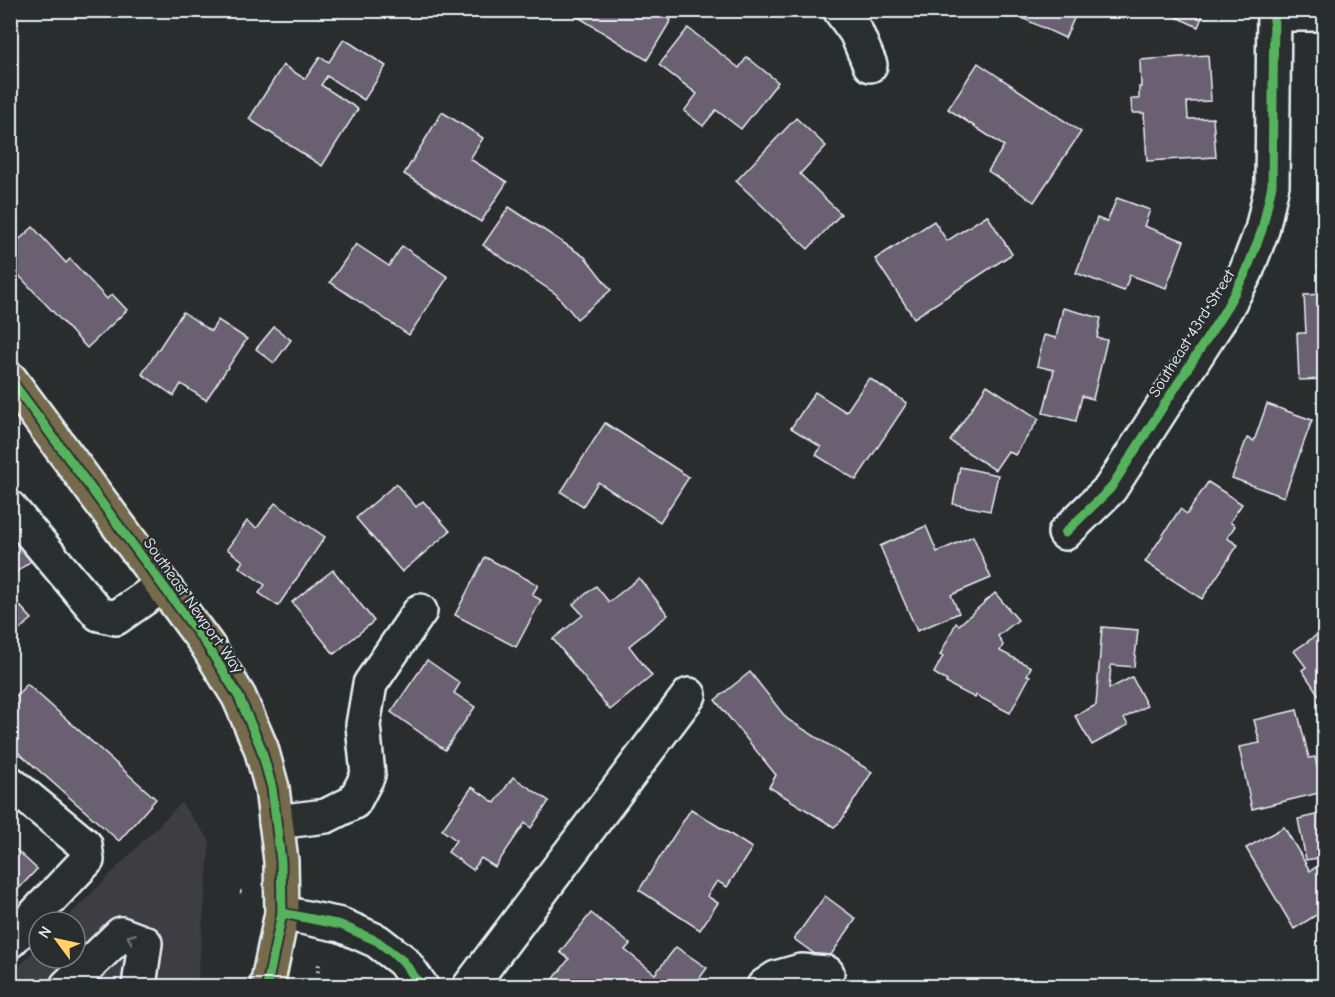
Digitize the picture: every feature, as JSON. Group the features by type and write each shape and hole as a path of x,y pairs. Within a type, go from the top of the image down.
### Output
{"main road":[{"name":"Southeast Newport Way","path":"10,379 207,645 239,697 261,748 272,788 281,861 282,913 267,987"}],"street":[{"path":"840,10 856,32 870,65"},
{"path":"1274,12 1324,14"},
{"name":"Southeast 43rd Street","path":"1065,533 1110,489 1224,312 1246,272 1262,230 1272,185 1274,12"},
{"path":"10,508 99,614 116,618 163,585"},
{"path":"276,822 326,816 354,802 368,775 363,725 370,684 420,611"},
{"path":"470,987 689,694"},
{"path":"10,783 85,845 87,860 10,940"},
{"path":"282,913 341,925 377,941 403,962 421,987"},
{"path":"67,987 121,934 145,943 139,987"},
{"path":"765,987 776,978 801,971 827,973"}],"path":[{"path":"314,966 318,972 320,963"}],"shaded area":[{"path":"181,803 210,841 197,986 11,986 11,975 27,958 27,970 87,970 87,910 75,910"}],"building":[{"path":"567,10 656,10 671,20 647,60"},
{"path":"1028,10 1078,10 1065,38 1024,19"},
{"path":"1161,10 1205,10 1198,27"},
{"path":"688,28 739,68 747,57 778,82 741,129 716,110 703,126 684,111 697,94 659,65"},
{"path":"344,39 386,66 364,100 327,76 321,85 358,109 322,166 249,119 283,65 305,79 320,57 329,62"},
{"path":"1208,55 1211,101 1187,102 1188,119 1213,118 1216,157 1147,161 1144,113 1132,113 1131,99 1139,99 1140,60"},
{"path":"978,63 1081,132 1034,202 988,171 1004,146 948,109"},
{"path":"442,112 483,138 470,159 507,182 481,222 404,174"},
{"path":"796,118 826,146 800,174 841,214 808,249 736,181"},
{"path":"1117,198 1150,210 1144,226 1184,241 1166,288 1130,275 1124,291 1076,273 1097,218 1107,222"},
{"path":"509,207 585,257 611,290 577,319 556,294 483,245"},
{"path":"987,215 1012,254 914,318 875,259 934,221 947,241"},
{"path":"33,227 66,263 70,259 107,299 112,294 127,310 87,348 10,266 10,248"},
{"path":"1324,241 1324,269 1318,268"},
{"path":"356,244 389,266 402,246 448,277 409,335 330,282"},
{"path":"1324,294 1324,379 1299,380 1297,333 1306,333 1304,295"},
{"path":"1063,308 1101,318 1097,338 1107,340 1093,399 1082,396 1076,421 1043,413 1054,370 1037,366 1044,335 1056,338"},
{"path":"183,312 211,331 218,320 247,339 206,400 181,384 174,396 142,374"},
{"path":"274,327 291,340 274,363 256,349"},
{"path":"869,378 907,403 856,480 816,455 821,447 791,428 815,392 846,412"},
{"path":"987,385 1039,419 1015,455 1008,451 995,470 950,441"},
{"path":"1267,404 1312,420 1284,497 1232,478 1247,438 1254,441"},
{"path":"605,423 689,477 660,522 598,482 583,506 561,492"},
{"path":"960,467 998,475 990,511 953,504"},
{"path":"1208,482 1242,504 1230,522 1235,526 1227,538 1238,545 1202,599 1145,562 1180,509 1187,514"},
{"path":"396,484 416,507 423,501 450,531 402,572 356,518"},
{"path":"275,503 325,537 278,606 259,593 265,585 239,567 243,561 227,549 247,521 257,528"},
{"path":"10,526 36,557 10,577"},
{"path":"926,526 937,552 973,536 991,578 951,595 959,613 917,631 880,546"},
{"path":"485,557 538,585 532,595 541,600 516,647 455,615"},
{"path":"333,570 374,621 334,654 292,602"},
{"path":"639,578 668,615 629,646 652,676 610,710 553,639 583,615 573,604 596,586 609,602"},
{"path":"995,593 1018,620 998,636 1003,645 1000,651 1031,667 1027,675 1030,676 1010,713 976,695 975,698 946,683 947,681 934,673 956,623 959,625"},
{"path":"10,595 32,619 10,637"},
{"path":"1102,627 1138,630 1134,667 1111,665 1109,689 1132,677 1147,706 1124,718 1128,725 1092,745 1075,716 1096,705"},
{"path":"1324,630 1324,703 1302,670 1306,667 1294,651"},
{"path":"427,660 460,683 454,693 475,707 445,750 391,712"},
{"path":"750,672 787,719 872,772 841,821 834,827 769,787 776,775 715,700"},
{"path":"27,684 156,799 119,841 10,745 10,703"},
{"path":"1297,710 1309,758 1315,757 1323,792 1252,809 1239,747 1260,743 1254,720"},
{"path":"513,777 549,801 531,828 525,823 495,867 481,858 473,870 448,852 456,840 442,830 472,787 495,803"},
{"path":"691,809 752,848 727,887 717,881 707,896 718,903 700,930 639,890"},
{"path":"1324,813 1324,857 1306,860 1298,819"},
{"path":"1284,827 1310,871 1318,866 1324,877 1324,910 1294,929 1246,848"},
{"path":"10,844 37,869 10,898"},
{"path":"825,896 856,919 826,962 794,939"},
{"path":"591,913 630,944 625,950 655,974 676,947 707,968 694,986 664,986 652,977 644,986 559,986 552,981 569,959 560,952"}],"cycle path":[{"path":"1065,533 1110,489 1224,312 1246,272 1262,230 1272,185 1274,10"},
{"path":"10,379 207,645 239,697 261,748 272,788 281,861 282,913 267,986"},
{"path":"282,913 341,925 377,941 403,961 421,986"}]}
